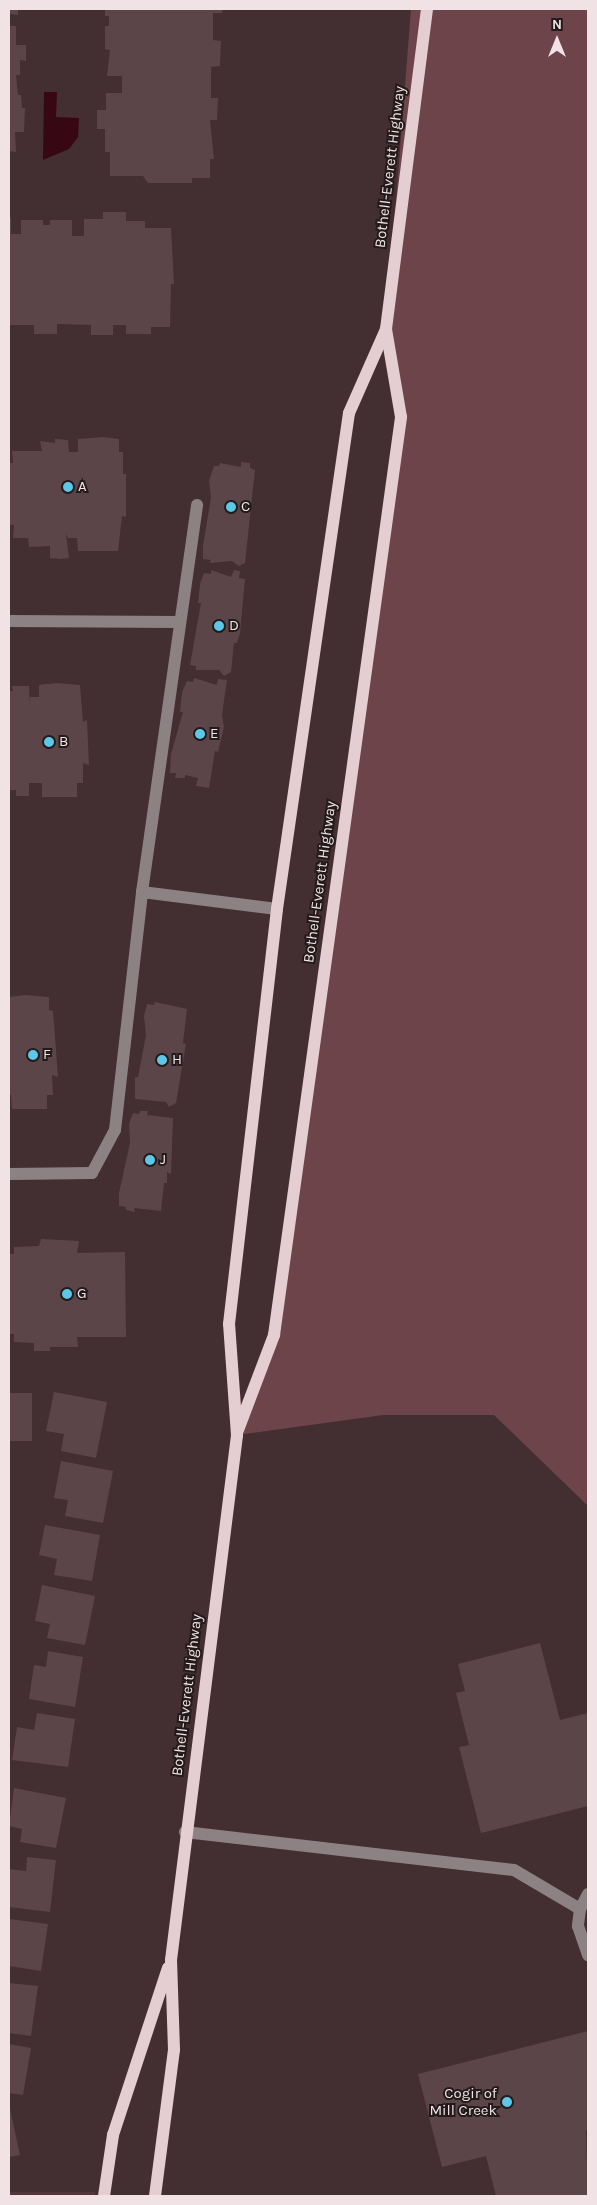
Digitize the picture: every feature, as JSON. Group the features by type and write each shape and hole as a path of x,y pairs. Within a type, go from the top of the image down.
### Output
{"main road":[{"name":"Bothell-Everett Highway","path":"155,2196 174,2050 171,1960 185,1832 237,1435 229,1324 277,909 349,413 386,329 427,9"},
{"name":"Bothell-Everett Highway","path":"237,1435 274,1335 402,417 386,329"},
{"name":"Bothell-Everett Highway","path":"104,2196 113,2135 171,1960"}],"street":[{"path":"9,1174 92,1173 115,1130 142,892 197,505"},
{"path":"9,621 180,622"},
{"path":"142,892 277,909"},
{"path":"185,1832 514,1870 580,1909"},
{"path":"588,1894 580,1909 578,1926 588,1956"}],"shaded area":[{"path":"411,9 588,9 588,1506 494,1415 383,1415 237,1435 274,1335 401,417 386,329"},
{"path":"44,92 57,92 56,117 79,118 78,137 69,149 43,160"},
{"path":"9,2192 95,2192 94,2196 9,2196"}],"building":[{"path":"9,9 18,9 18,15 9,14"},
{"path":"105,9 222,9 222,13 213,13 213,40 221,41 220,66 211,67 211,98 218,98 217,120 210,120 214,159 210,159 210,178 192,178 192,183 148,183 143,176 110,176 110,152 105,152 105,129 97,129 97,110 106,110 106,93 122,93 122,76 107,76 110,50 105,49 105,26 109,26 109,16 105,16"},
{"path":"9,26 16,26 16,45 26,45 26,61 20,60 20,75 16,75 18,95 21,95 22,108 25,108 24,132 15,132 16,152 9,151"},
{"path":"103,212 126,212 126,221 145,221 145,228 171,228 174,284 171,284 170,327 151,327 151,334 126,334 126,325 113,325 113,335 91,335 91,325 57,324 57,334 34,334 34,325 9,325 9,218 11,218 11,234 21,234 21,220 43,220 43,225 50,225 50,220 72,220 72,236 84,236 84,219 103,219"},
{"name":"A","path":"103,437 119,439 119,452 123,452 123,474 126,474 126,517 122,516 118,551 78,551 77,538 68,538 66,534 69,558 50,558 50,546 29,547 28,538 13,538 14,525 9,525 9,463 13,463 12,451 42,451 40,441 55,443 55,439 68,440 69,452 78,452 78,439"},
{"name":"C","path":"241,462 250,463 250,468 255,470 245,563 239,566 232,561 210,563 211,560 203,559 203,546 211,497 209,481 214,466 219,466 220,463 241,467"},
{"name":"D","path":"211,570 231,577 234,570 240,571 239,578 245,579 240,633 237,643 234,643 231,672 224,676 219,670 196,670 196,666 190,665 201,603 198,603 200,584 204,573 211,574"},
{"name":"E","path":"194,678 217,685 218,679 227,680 222,715 224,727 218,752 215,751 209,788 196,786 198,778 185,775 185,778 175,778 176,773 170,773 171,754 183,712 180,712 182,692 187,681 193,682"},
{"name":"B","path":"56,683 80,685 83,722 87,720 89,765 83,763 83,783 77,783 77,797 42,797 42,783 29,783 29,796 16,796 16,790 9,790 9,691 13,691 12,686 29,686 30,707 30,697 39,697 39,685"},
{"name":"F","path":"25,995 49,997 49,1010 53,1011 58,1077 52,1075 53,1095 47,1095 47,1109 12,1109 11,1095 9,1095 9,997"},
{"name":"H","path":"155,1002 187,1009 183,1043 186,1044 176,1103 169,1107 166,1102 135,1099 135,1077 138,1077 146,1035 144,1016 147,1004 154,1005"},
{"name":"J","path":"140,1111 148,1111 147,1115 173,1118 171,1174 167,1172 167,1183 164,1183 161,1211 134,1208 135,1212 126,1210 126,1207 119,1206 119,1193 130,1143 129,1124 133,1113 139,1114"},
{"name":"G","path":"41,1239 79,1241 77,1253 125,1252 126,1337 77,1337 78,1347 50,1347 50,1351 34,1351 34,1343 14,1342 14,1334 9,1334 9,1254 14,1254 14,1247 39,1246"},
{"path":"54,1392 107,1402 96,1458 61,1451 64,1434 46,1431"},
{"path":"9,1393 32,1393 32,1441 9,1441"},
{"path":"61,1461 113,1471 103,1523 65,1516 68,1500 54,1498"},
{"path":"45,1525 100,1535 92,1581 54,1575 57,1559 39,1555"},
{"path":"42,1585 95,1596 85,1645 47,1638 50,1624 35,1621"},
{"path":"540,1643 560,1720 588,1713 588,1806 481,1833 459,1747 469,1745 456,1693 465,1691 458,1664"},
{"path":"48,1651 83,1657 75,1707 29,1699 34,1665 46,1667"},
{"path":"37,1713 75,1719 68,1767 12,1760 17,1727 34,1730"},
{"path":"14,1788 66,1798 56,1848 20,1842 22,1829 9,1826"},
{"path":"27,1857 56,1860 50,1912 9,1907 9,1869 26,1871"},
{"path":"9,1919 48,1924 41,1971 9,1966"},
{"path":"9,1983 38,1986 31,2036 9,2033"},
{"name":"Cogir of Mill Creek","path":"588,2031 588,2130 586,2131 588,2196 496,2196 486,2156 442,2167 418,2074"},
{"path":"9,2044 31,2048 23,2095 9,2093"},
{"path":"9,2104 20,2155 9,2157"}],"place":[{"name":"A","path":"68,487"},
{"name":"C","path":"231,507"},
{"name":"D","path":"219,626"},
{"name":"E","path":"200,734"},
{"name":"B","path":"49,742"},
{"name":"F","path":"33,1055"},
{"name":"H","path":"162,1060"},
{"name":"J","path":"150,1160"},
{"name":"G","path":"67,1294"},
{"name":"Cogir of Mill Creek","path":"507,2102"}]}
